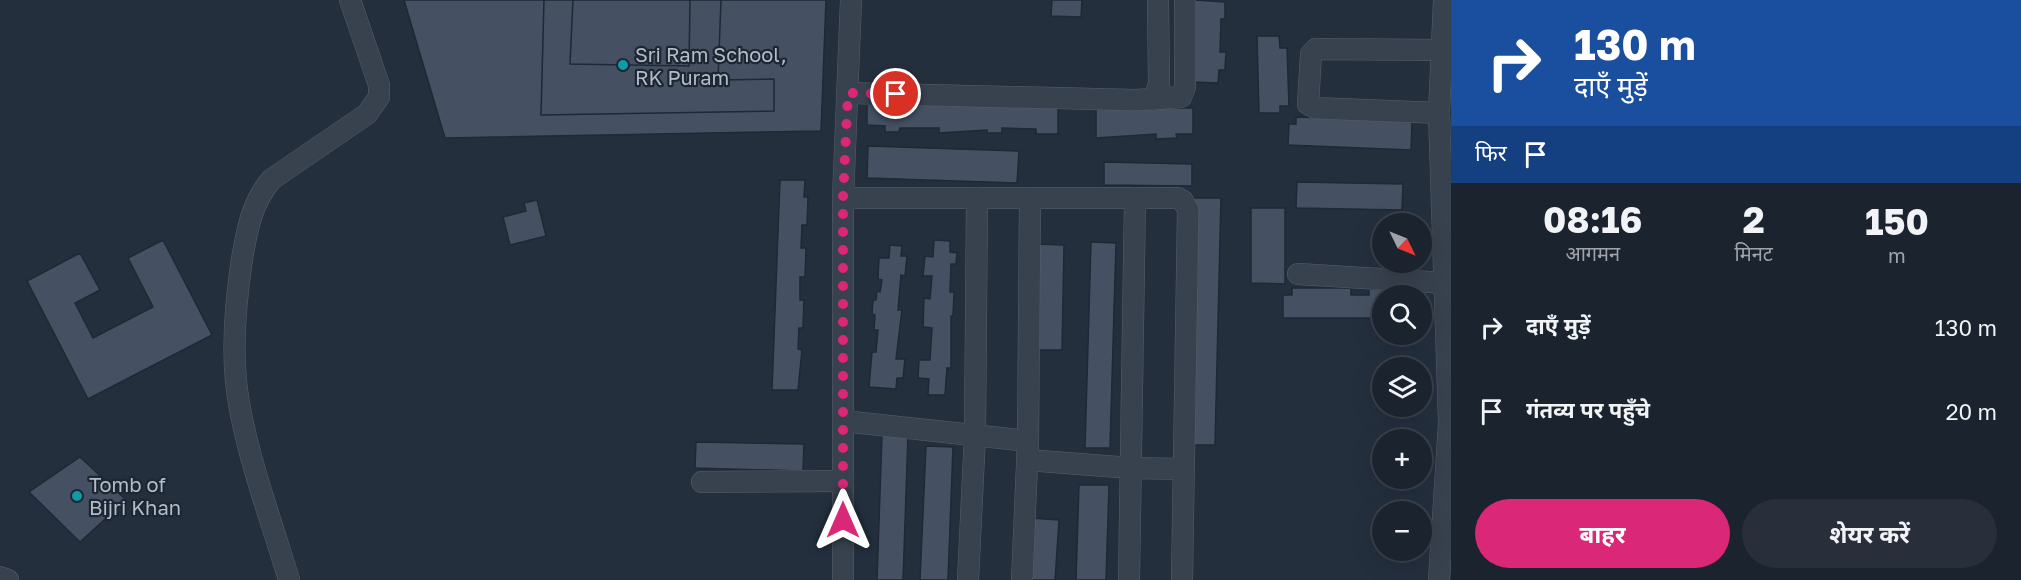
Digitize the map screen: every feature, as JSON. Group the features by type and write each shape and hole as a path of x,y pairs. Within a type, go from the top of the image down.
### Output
{"street":[{"path":"289,580 238,399 234,334 239,280 250,221 264,188 272,179 367,114 379,97 378,85 350,0"},
{"path":"843,580 843,198 851,0"},
{"path":"1154,99 1159,84 1158,0"},
{"path":"848,93 1135,100 1181,97 1185,87 1185,0"},
{"path":"1439,580 1449,465 1446,283 1439,113 1445,91 1441,50 1444,0"},
{"path":"1439,113 1315,108 1308,104 1311,54 1316,49 1441,50"},
{"path":"843,198 1178,198 1186,204 1188,210 1182,580"},
{"path":"968,580 975,435 977,198"},
{"path":"1129,580 1135,198"},
{"path":"1022,580 1028,451 1030,199"},
{"path":"1298,274 1446,283"},
{"path":"843,421 975,435 1028,451 1131,468 1183,469"},
{"path":"702,482 843,481"},
{"path":"0,577 8,580"}],"building":[{"name":"Sri Ram School, RK Puram","path":"404,0 826,0 821,131 445,138"},
{"path":"544,0 573,0 570,64 689,66 690,0 721,0 718,80 774,79 774,111 541,115"},
{"path":"1052,0 1082,0 1081,17 1051,16"},
{"path":"1195,0 1225,2 1225,19 1221,19 1220,52 1226,52 1225,70 1219,70 1218,83 1193,82"},
{"path":"1257,36 1279,36 1280,48 1287,48 1289,106 1280,106 1280,113 1259,113"},
{"path":"867,104 1058,106 1058,134 1036,134 1036,129 1002,128 1002,133 987,133 987,130 939,133 939,128 900,128 899,132 885,132 885,126 867,125"},
{"path":"1096,108 1193,108 1193,134 1176,134 1177,138 1156,139 1156,134 1096,138"},
{"path":"1296,117 1412,121 1411,150 1288,145 1289,124 1296,124"},
{"path":"868,146 1019,151 1017,183 867,178"},
{"path":"1104,162 1192,164 1192,186 1104,185"},
{"path":"780,180 805,180 804,197 808,197 807,225 802,225 801,248 806,248 805,277 800,277 800,300 804,300 803,328 799,328 798,349 802,350 798,390 772,390"},
{"path":"1297,182 1403,184 1402,210 1296,208"},
{"path":"1193,198 1221,198 1215,445 1187,445"},
{"path":"537,200 546,236 510,245 503,217 526,211 524,203"},
{"path":"1251,208 1285,208 1285,284 1251,283"},
{"path":"163,240 212,335 88,399 27,281 80,253 100,290 75,303 93,338 153,307 128,258"},
{"path":"934,240 950,241 950,252 957,253 956,264 951,264 950,292 954,292 953,316 951,316 951,368 947,368 945,395 928,395 929,379 918,378 919,360 930,360 932,328 923,327 924,298 930,299 932,276 923,276 925,256 933,257"},
{"path":"1091,242 1116,243 1110,448 1085,448"},
{"path":"1033,244 1064,245 1062,350 1031,350"},
{"path":"890,245 902,246 901,256 907,256 905,276 901,275 898,310 902,310 896,359 905,359 903,378 897,378 896,389 869,387 872,352 876,352 878,330 874,330 873,300 876,300 877,291 880,292 882,280 878,279 879,258 889,258"},
{"path":"1292,288 1351,288 1351,295 1369,295 1369,289 1372,289 1372,318 1283,318 1283,295 1292,295"},
{"path":"882,435 908,436 903,580 877,580"},
{"path":"696,442 804,444 803,471 695,468"},
{"path":"926,446 953,447 948,580 920,580"},
{"name":"Tomb of Bijri Khan","path":"80,457 126,500 80,542 29,492"},
{"path":"1079,485 1109,485 1106,580 1076,580"},
{"path":"1031,518 1059,520 1055,580 1027,580"}],"place":[{"name":"Sri Ram School, RK Puram","path":"623,65"},
{"name":"Tomb of Bijri Khan","path":"77,496"}],"route":[{"path":"843,520 843,198 848,93 896,94"}]}
